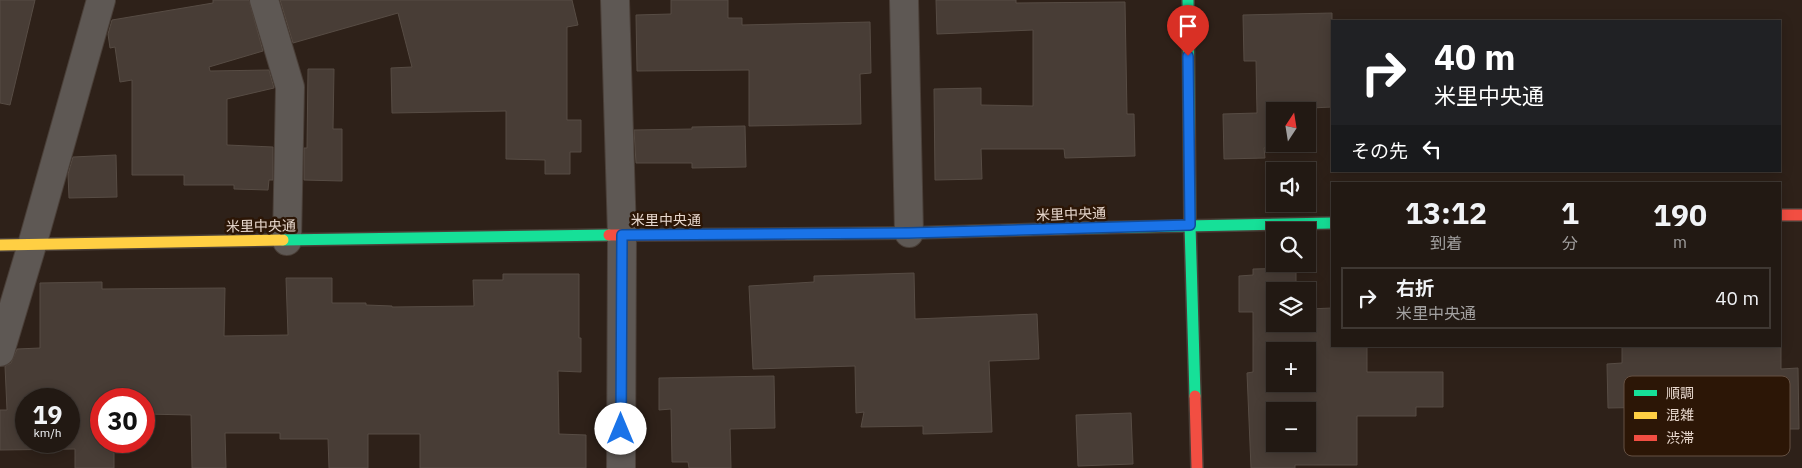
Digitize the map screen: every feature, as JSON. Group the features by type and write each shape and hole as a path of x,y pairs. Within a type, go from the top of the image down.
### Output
{"street":[{"path":"0,352 101,0"},
{"path":"264,0 290,87 287,241"},
{"path":"615,0 622,235 621,468"},
{"path":"904,0 909,233"},
{"path":"1188,0 1190,225 1197,468"},
{"path":"1781,215 1802,215"},
{"name":"米里中央通","path":"0,245 622,235 909,233 1331,223"}],"building":[{"path":"0,0 35,0 10,105 0,103"},
{"path":"213,0 249,0 263,51 209,67 210,71 269,70 274,88 227,99 227,145 273,147 273,180 269,180 268,190 234,189 234,185 184,185 184,175 132,175 132,80 120,82 115,47 110,48 108,34 112,20 213,3"},
{"path":"280,0 572,0 578,25 567,27 567,120 581,120 581,152 570,152 570,174 545,174 545,160 506,159 506,111 392,113 391,68 412,67 398,13 293,43"},
{"path":"671,0 728,0 728,18 742,18 742,25 870,22 871,73 860,74 861,124 749,126 749,70 637,71 636,15 671,14"},
{"path":"936,0 1016,0 1016,3 1125,2 1127,114 1134,114 1135,156 1065,158 1064,149 981,149 982,179 935,180 934,89 981,88 981,105 1033,106 1033,30 937,34"},
{"path":"1332,13 1331,107 1316,108 1316,102 1266,102 1265,158 1224,159 1223,114 1257,113 1256,61 1244,61 1243,15"},
{"path":"308,69 334,69 333,129 342,129 342,181 304,180 304,148 307,148"},
{"path":"745,126 746,167 692,168 692,163 636,163 634,130"},
{"path":"116,155 117,197 69,198 68,174 73,157"},
{"path":"1253,269 1266,269 1266,272 1296,272 1296,282 1266,282 1266,332 1316,332 1316,309 1331,308 1331,347 1367,347 1367,372 1443,372 1443,407 1416,407 1416,416 1357,416 1357,465 1295,465 1295,468 1251,468 1247,373 1253,372 1253,312 1239,312 1239,276 1253,275"},
{"path":"914,273 915,319 1037,314 1039,359 989,361 992,432 923,434 923,426 861,427 864,412 856,413 855,366 753,369 749,286 814,282 814,276"},
{"path":"503,274 579,274 581,372 558,371 559,434 586,435 586,468 420,468 420,434 368,434 368,468 329,468 328,439 280,439 280,433 225,433 226,468 192,468 191,415 155,414 155,388 90,388 90,453 114,453 114,468 75,468 75,453 80,453 80,388 15,388 15,450 0,450 0,410 7,410 5,366 11,363 17,349 40,348 40,283 102,282 102,289 225,288 224,336 288,335 286,278 332,278 332,303 366,303 366,305 392,307 474,306 473,280 503,280"},
{"path":"1622,347 1781,347 1781,369 1798,368 1799,429 1790,429 1790,376 1624,376 1624,408 1608,408 1607,364 1622,363"},
{"path":"774,376 775,428 730,429 731,468 689,468 688,462 672,462 671,409 659,410 659,378"},
{"path":"1131,413 1133,464 1078,466 1076,415"}],"traffic: fast":[{"path":"1188,0 1190,225 1195,396"},
{"path":"1087,228 1331,223"},
{"path":"283,240 609,235"}],"traffic: slow":[{"path":"787,234 1087,228"},
{"path":"0,245 283,240"}],"traffic: jam":[{"path":"1781,215 1802,215"},
{"path":"609,235 787,234"},
{"path":"1195,396 1197,468"}],"route":[{"path":"621,429 622,235 909,233 1190,225 1188,56"}]}
